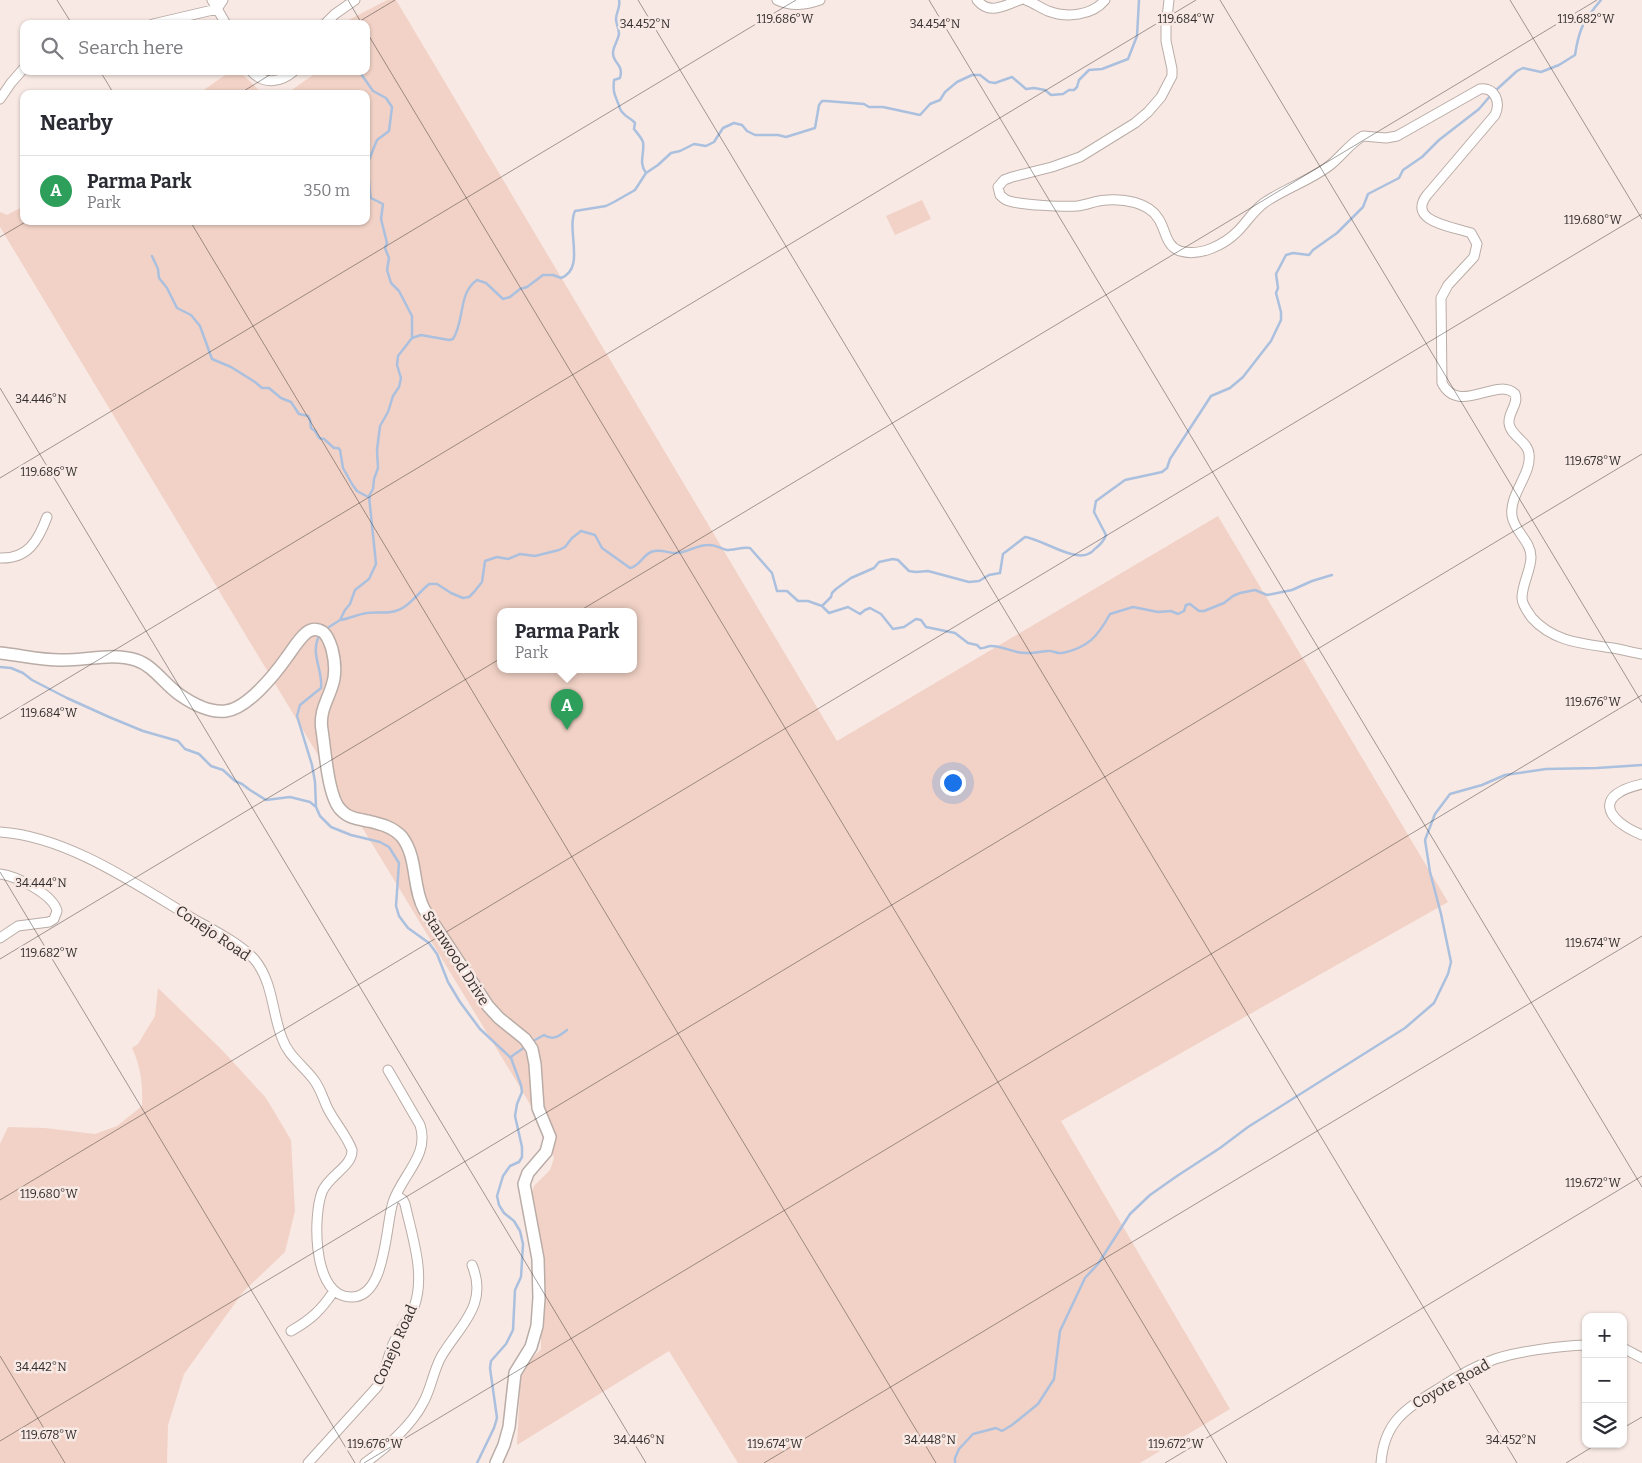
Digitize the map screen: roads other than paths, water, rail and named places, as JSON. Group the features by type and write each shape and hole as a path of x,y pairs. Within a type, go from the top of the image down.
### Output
{"main road":[{"name":"Stanwood Drive","path":"0,653 61,660 113,657 133,659 147,665 174,691 188,700 206,708 222,711 235,708 253,695 306,633 313,629 326,636 332,650 334,675 332,688 322,712 321,720 331,790 335,802 346,815 387,826 402,838 411,857 419,896 424,909 484,1001 499,1018 525,1039 532,1049 535,1058 537,1103 550,1137 546,1152 528,1173 524,1184 538,1259 537,1326 531,1347 514,1373 509,1427 496,1463"}],"street":[{"path":"212,0 224,20"},
{"path":"169,20 217,9 223,0"},
{"path":"329,20 355,0"},
{"path":"777,0 786,4 797,5 820,0"},
{"path":"977,0 982,5 995,9 1020,0"},
{"path":"1026,0 1050,12 1065,15 1084,13 1105,0"},
{"path":"1169,0 1166,41 1173,73 1170,83 1155,104 1142,118 1080,157 1004,180 998,187 1000,195 1010,201 1069,206 1108,200 1134,202 1156,214 1172,247 1185,252 1197,252 1210,249 1226,241 1238,232 1257,208 1330,165 1363,136 1393,138 1439,114 1480,89 1483,88 1491,91 1498,101 1498,109 1495,115 1422,203 1423,212 1428,218 1434,222 1471,233 1477,244 1474,257 1448,285 1440,302 1442,336 1440,367 1442,383 1446,390 1459,396 1468,397 1499,389 1508,390 1515,394 1516,402 1509,418 1510,427 1527,447 1530,455 1512,508 1515,526 1531,552 1531,561 1522,596 1523,603 1529,613 1547,631 1566,640 1642,654"},
{"path":"1,96 20,73"},
{"path":"255,75 268,81 282,80 289,75"},
{"path":"0,558 14,557 31,548 37,540 47,517"},
{"path":"1642,784 1617,793 1612,798 1610,807 1611,814 1616,821 1642,835"},
{"name":"Conejo Road","path":"0,832 30,836 50,842 110,870 160,898 243,950 259,966 267,982 281,1038 286,1048 292,1058 315,1082 352,1150 349,1162 331,1177 322,1192 316,1225 318,1253 328,1283 334,1291"},
{"path":"0,874 6,874 39,891 54,903 57,911 54,920 18,926 0,938"},
{"path":"292,1331 317,1314 334,1291 346,1297 365,1292 371,1286 382,1262 391,1210 396,1195 420,1154 423,1140 420,1125 388,1070"},
{"name":"Conejo Road","path":"308,1463 377,1388 385,1372 392,1346 414,1305 418,1288 418,1269 405,1204 396,1195"},
{"path":"365,1463 388,1444 414,1418 424,1403 437,1365 462,1328 477,1298 477,1280 472,1265"},
{"name":"Coyote Road","path":"1381,1463 1385,1438 1400,1415 1410,1406 1462,1374 1489,1361 1514,1354 1582,1346"},
{"path":"1627,1350 1642,1358"}],"waterway":[{"path":"619,0 616,19 619,34 613,57 620,67 621,73 620,78 614,80 614,92 621,111 635,123 634,129 643,142 642,165 646,173"},
{"path":"329,627 340,620 350,604 355,590 369,579 376,564 369,496 373,489 378,468 377,450 380,426 399,387 401,378 397,365 398,356 412,338 421,335 453,339 457,332 464,299 471,285 477,280 486,283 503,299 527,287 543,275 553,275 561,278 568,273 574,258 573,219 575,211 606,206 614,202 635,190 646,173 671,153 694,144 706,146 714,142 723,128 734,123 742,125 747,131 755,135 786,137 815,128 819,105 822,101 864,104 869,107 883,107 920,115 930,104 940,100 945,92 957,82 972,75 980,75 989,82 995,83 1012,77 1026,89 1045,90 1051,95 1063,94 1069,90 1074,90 1079,80 1089,70 1102,69 1128,59 1137,36 1139,0"},
{"path":"1495,91 1523,68 1541,72 1559,65 1575,55 1583,25 1601,0"},
{"path":"362,75 373,91 386,98 392,107 389,131 377,140 370,158"},
{"path":"340,620 370,613 397,611 407,605 429,584 437,584 463,598 469,597 482,582 485,561 497,557 508,559 520,554 535,556 559,550 565,547 581,531 595,535 602,548 630,568 655,551 678,553 700,546 711,545 727,550 750,548 772,573 777,591 787,591 798,601 808,601 822,606 836,589 851,578 874,568 879,562 893,559 898,560 909,571 928,571 969,582 979,581 989,575 1000,573 1003,554 1025,537 1067,553 1076,555 1091,553 1106,535 1094,512 1096,501 1125,480 1162,472 1167,468 1170,459 1211,396 1230,388 1243,377 1271,341 1281,320 1276,293 1278,288 1276,274 1286,255 1293,253 1309,255 1337,233 1363,207 1368,194 1399,178 1403,170 1422,157 1439,140 1479,109 1491,95"},
{"path":"370,189 371,198 383,204 381,219 387,243 385,248 389,258 387,270 391,283 399,291 412,316 412,338"},
{"path":"152,256 158,269 159,278 167,288 177,308 191,315 200,326 212,359 231,367 262,388 269,388 281,398 291,402 299,414 308,416 311,428 319,438 324,439 334,448 340,450 343,468 357,491 370,498"},
{"path":"822,606 829,613 848,607 860,614 870,608 881,614 893,629 904,627 916,619 921,620 926,627 955,633 968,643 977,645 980,648 994,646 1021,653 1049,651 1060,653 1079,648 1091,640 1101,629 1110,614 1133,607 1158,612 1171,611 1178,614 1184,611 1186,605 1190,604 1199,611 1204,611 1224,603 1240,593 1255,590 1267,595 1292,590 1332,575"},
{"path":"318,638 316,657 321,688 300,705 297,716 312,765 316,807 320,816 331,827 351,835 380,842 389,847 399,863 396,906 399,916 408,928 429,943 437,954 448,982 460,1002 480,1029 511,1058 521,1085 522,1092 515,1116 522,1147 522,1157 519,1162 510,1166 503,1176 497,1196 499,1205 504,1213 514,1221 520,1231 523,1244 521,1277 515,1290 513,1330 506,1344 491,1361 490,1368 497,1418 477,1463"},
{"path":"0,667 11,668 23,673 32,680 67,698 109,717 143,731 178,741 185,749 199,754 211,766 223,770 235,781 266,800 290,797 310,802 316,807"},
{"path":"955,1463 959,1449 973,1434 996,1428 1002,1431 1038,1404 1054,1379 1060,1331 1085,1278 1098,1264 1130,1214 1150,1195 1177,1176 1248,1127 1405,1028 1434,1003 1448,974 1451,962 1430,872 1425,840 1435,814 1450,794 1482,785 1505,775 1546,769 1642,765"},
{"path":"535,1040 544,1035 550,1038 556,1037 567,1030"},
{"path":"511,1058 525,1047"}],"place":[{"name":"Parma Park","path":"567,730"}]}
